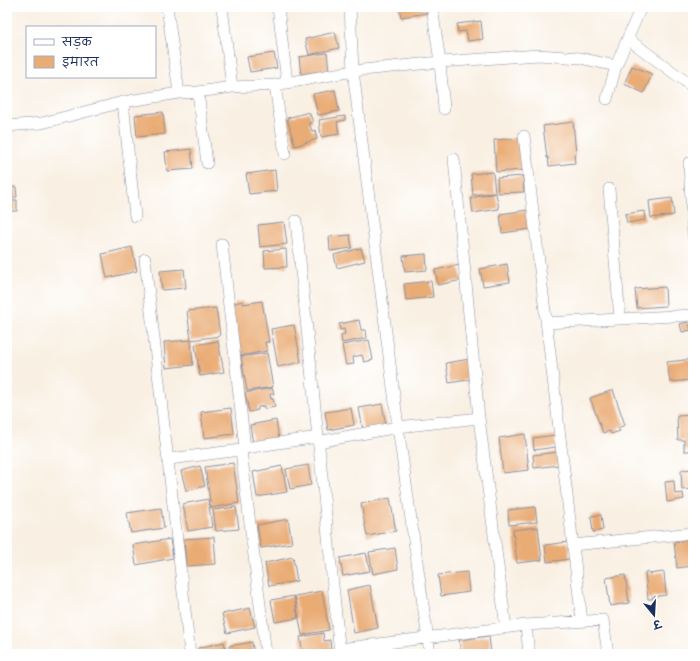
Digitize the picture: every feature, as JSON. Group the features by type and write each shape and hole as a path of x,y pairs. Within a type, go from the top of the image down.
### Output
{"street":[{"path":"167,7 179,93"},
{"path":"222,7 232,87"},
{"path":"278,7 287,82"},
{"path":"350,7 353,71 398,427 430,654"},
{"path":"432,7 440,62 444,109"},
{"path":"607,99 616,66 641,7"},
{"path":"628,39 693,87"},
{"path":"7,126 42,123 123,102 179,93 232,87 275,85 353,71 440,62 539,55 580,58 616,66"},
{"path":"275,85 285,154"},
{"path":"198,92 207,163"},
{"path":"123,102 136,216"},
{"path":"524,136 582,621"},
{"path":"454,159 479,418 506,628"},
{"path":"689,163 693,235"},
{"path":"609,188 620,319"},
{"path":"296,221 340,652 427,638 526,625 603,620 608,654"},
{"path":"222,244 266,654"},
{"path":"145,259 169,459 190,654"},
{"path":"546,323 693,314"},
{"path":"169,459 398,427 479,418"},
{"path":"573,546 693,533"},
{"path":"526,625 529,654"}],"building":[{"path":"399,7 426,7 427,13 401,17"},
{"path":"481,21 483,39 468,41 466,31 458,32 457,24"},
{"path":"335,32 339,48 309,55 305,39"},
{"path":"274,53 277,68 250,72 247,57"},
{"path":"327,53 329,70 301,74 299,57"},
{"path":"632,66 652,74 644,93 624,84"},
{"path":"335,90 339,111 318,115 313,94"},
{"path":"163,112 165,134 137,137 135,115"},
{"path":"309,112 313,122 309,123 312,131 315,130 317,139 295,146 287,118"},
{"path":"345,116 345,120 337,122 339,134 321,137 319,120"},
{"path":"573,122 576,154 574,154 575,163 549,166 543,126"},
{"path":"522,138 524,170 496,172 494,140"},
{"path":"191,149 193,169 167,171 165,152"},
{"path":"275,170 277,191 249,194 246,174"},
{"path":"493,172 495,193 473,195 471,174"},
{"path":"523,176 524,192 498,193 497,178"},
{"path":"7,187 16,187 17,197 7,198"},
{"path":"496,193 499,209 473,213 471,198"},
{"path":"672,198 674,215 651,218 649,201"},
{"path":"7,200 17,200 17,211 7,211"},
{"path":"528,210 531,229 502,233 500,214"},
{"path":"644,211 645,220 627,223 625,214"},
{"path":"284,222 287,244 260,247 258,225"},
{"path":"350,235 352,248 330,251 329,237"},
{"path":"132,247 137,271 107,278 102,254"},
{"path":"361,248 365,261 337,268 334,255"},
{"path":"286,249 287,267 265,268 264,251"},
{"path":"426,254 427,270 405,272 403,256"},
{"path":"507,264 510,282 483,286 480,269"},
{"path":"459,265 462,280 438,285 435,270"},
{"path":"184,269 186,288 162,290 160,271"},
{"path":"431,281 433,297 406,300 404,284"},
{"path":"665,287 666,306 637,308 635,289"},
{"path":"243,301 243,304 262,301 269,342 265,342 267,351 239,356 230,306 235,305 234,303"},
{"path":"216,308 220,336 191,340 187,311"},
{"path":"359,320 361,330 366,330 367,338 342,343 341,335 345,334 344,329 340,330 339,324"},
{"path":"688,322 691,330 682,332 680,324"},
{"path":"294,325 301,362 278,367 271,329"},
{"path":"191,340 193,365 166,368 164,342"},
{"path":"369,340 373,360 364,362 362,355 353,357 354,364 346,365 342,345"},
{"path":"218,341 224,372 200,376 195,345"},
{"path":"267,353 273,387 247,391 241,357"},
{"path":"470,359 473,379 449,383 446,363"},
{"path":"693,359 693,380 670,382 667,362"},
{"path":"272,388 274,394 270,394 275,407 264,409 264,406 258,407 258,410 249,412 245,393"},
{"path":"613,390 625,425 618,428 620,431 611,434 610,431 603,433 590,398"},
{"path":"382,404 386,426 363,430 359,408"},
{"path":"231,408 234,434 204,438 201,412"},
{"path":"351,408 354,425 328,430 325,412"},
{"path":"693,415 693,451 684,451 684,440 678,440 677,416"},
{"path":"276,420 279,440 253,444 250,425"},
{"path":"525,434 529,470 503,473 499,438"},
{"path":"555,435 556,447 534,450 533,438"},
{"path":"557,452 559,465 534,468 533,455"},
{"path":"233,463 239,503 211,508 205,467"},
{"path":"308,465 311,485 290,489 286,469"},
{"path":"200,466 205,486 186,491 181,471"},
{"path":"282,466 287,492 257,497 253,472"},
{"path":"693,469 693,489 682,490 681,470"},
{"path":"674,481 675,494 683,493 684,499 667,502 665,482"},
{"path":"390,498 396,531 367,536 361,504"},
{"path":"208,499 212,527 188,531 183,504"},
{"path":"236,507 239,529 216,531 213,510"},
{"path":"535,507 537,522 509,525 508,510"},
{"path":"161,508 164,528 131,533 127,513"},
{"path":"601,515 603,530 593,532 591,516"},
{"path":"288,519 292,543 261,548 257,525"},
{"path":"538,527 542,560 517,563 513,530"},
{"path":"214,537 216,564 186,566 184,539"},
{"path":"170,539 173,558 136,565 133,545"},
{"path":"693,539 693,566 677,568 674,542"},
{"path":"568,542 570,559 547,562 545,545"},
{"path":"395,548 398,569 373,574 369,552"},
{"path":"366,553 370,571 343,576 340,558"},
{"path":"293,557 297,581 269,586 265,563"},
{"path":"467,572 469,592 441,596 438,575"},
{"path":"645,572 649,572 649,574 664,572 666,595 648,599"},
{"path":"625,575 629,603 610,606 606,578"},
{"path":"370,585 378,628 354,633 347,590"},
{"path":"322,591 329,630 302,635 295,596"},
{"path":"294,596 298,618 275,622 271,600"},
{"path":"250,608 255,627 227,633 222,614"},
{"path":"323,633 324,641 330,640 331,650 303,654 300,637"},
{"path":"489,636 491,654 461,654 459,640"},
{"path":"224,642 227,654 199,654 198,648"},
{"path":"252,642 254,654 230,654 229,646"}]}
